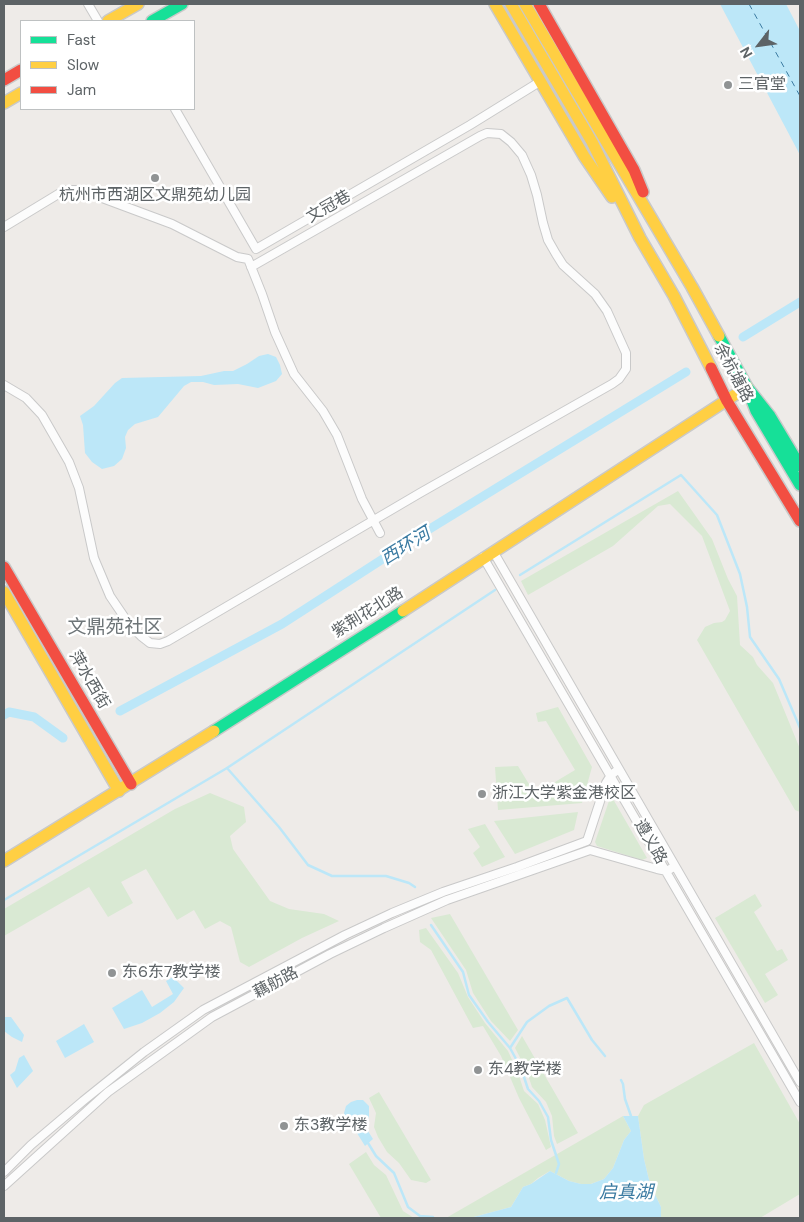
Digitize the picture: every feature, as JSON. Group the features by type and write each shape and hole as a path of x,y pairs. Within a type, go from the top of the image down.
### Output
{"main road":[{"path":"110,20 138,4"},
{"path":"154,20 182,4"},
{"name":"余杭塘路","path":"495,4 584,156 640,238"},
{"name":"余杭塘路","path":"511,4 592,142 640,238 674,296 727,400 800,521"},
{"name":"余杭塘路","path":"525,4 692,287 747,387 756,411 800,485"},
{"name":"余杭塘路","path":"540,4 634,170 657,229"},
{"path":"4,80 20,71"},
{"path":"4,103 20,94"},
{"path":"747,387 770,416 800,466"},
{"name":"紫荆花北路","path":"4,861 120,791 417,602 747,387"},
{"name":"萍水西街","path":"4,567 131,784"},
{"name":"萍水西街","path":"4,592 120,791"}],"street":[{"path":"88,4 97,20"},
{"name":"文冠巷","path":"176,110 256,249 470,125 541,81"},
{"path":"4,385 26,398 42,414 69,462 79,488 94,558 110,596 129,624 150,643 160,644 619,379 626,369 626,353 607,311 595,294 569,271 548,240 536,188 522,156 506,138 494,132 480,136 251,267"},
{"path":"4,227 60,192 67,190 86,192 172,224 237,257 248,260 262,294 274,332 294,374 323,410 337,435 362,499 380,533"},
{"name":"遵义路","path":"488,554 619,769 800,1082"},
{"name":"遵义路","path":"488,554 610,775 800,1102"},
{"path":"610,775 619,769"},
{"name":"藕舫路","path":"4,1172 83,1101 144,1052 203,1010 320,948 392,913 443,892 587,841 610,775"},
{"name":"藕舫路","path":"4,1186 108,1092 212,1016 330,954 430,907 590,850 638,865 666,870"},
{"path":"666,870 675,866"}],"green space":[{"path":"678,491 712,539 737,596 740,645 753,657 757,665 773,683 800,749 800,812 795,810 697,640 705,627 722,622 730,611 702,536 670,504 658,506 613,546 528,595 521,581"},
{"path":"558,707 592,767 582,803 498,810 495,767 518,766 535,794 575,770 546,721 538,722 536,713"},
{"path":"210,793 244,807 246,822 230,836 233,849 270,901 289,909 324,914 339,921 302,938 249,967 240,962 231,927 220,921 205,929 194,910 177,920 146,869 121,882 133,903 108,917 89,887 4,936 4,909 175,809"},
{"path":"610,798 613,799 647,858 642,860 597,846 595,842"},
{"path":"578,812 574,830 515,854 494,821"},
{"path":"485,824 505,857 482,867 473,853 480,847 468,829"},
{"path":"755,894 762,906 754,912 777,951 782,949 788,960 765,974 778,995 765,1003 715,918"},
{"path":"450,914 518,1030 510,1041 491,1021 473,993 466,970 431,918"},
{"path":"426,928 458,973 468,997 485,1023 508,1051 524,1091 538,1104 545,1120 551,1147 546,1150 519,1098 501,1056 483,1026 473,1028 431,950 420,942 419,930"},
{"path":"522,1036 578,1133 557,1144 554,1136 552,1116 546,1102 532,1087 526,1069 515,1048"},
{"path":"754,1043 800,1124 800,1194 760,1218 661,1218 661,1207 650,1184 644,1159 638,1116 644,1105"},
{"path":"379,1092 431,1180 426,1183 411,1180 399,1163 387,1152 378,1137 374,1127 376,1113 369,1098"},
{"path":"623,1116 631,1131 624,1140 613,1168 604,1179 591,1184 581,1184 569,1181 550,1171 523,1187 511,1207 470,1218 446,1218"},
{"path":"366,1152 374,1165 386,1175 403,1211 414,1218 381,1218 349,1164"}],"water":[{"path":"720,4 786,4 800,31 800,155"},
{"path":"268,354 276,357 280,365 282,374 276,381 258,388 238,384 214,385 203,382 191,382 184,386 158,417 135,424 128,430 125,437 126,448 122,459 114,466 102,469 92,462 85,453 83,425 80,416 94,406 122,378 201,376 233,371 259,356"},
{"path":"173,977 184,988 174,1002 160,1013 142,1023 124,1029 112,1008 142,990 152,1007 173,994 166,981"},
{"path":"4,1017 11,1017 24,1035 22,1042 4,1031"},
{"path":"84,1024 94,1042 65,1058 56,1041"},
{"path":"24,1055 33,1071 17,1088 10,1075 15,1071 19,1058"},
{"path":"357,1100 363,1100 369,1106 366,1128 373,1139 365,1146 352,1125 346,1122 344,1113 346,1106"},
{"name":"启真湖","path":"623,1116 638,1116 644,1159 650,1184 661,1207 661,1218 470,1218 511,1207 523,1187 550,1171 569,1181 581,1184 591,1184 604,1179 613,1168 624,1140 631,1131"}],"waterway":[{"name":"西环河","path":"743,337 800,302"},
{"name":"西环河","path":"120,711 282,624 423,533 686,372"},
{"path":"520,575 681,475 717,515 740,574 747,607 750,637 779,679 800,728"},
{"path":"4,900 227,768 495,590"},
{"name":"西环河","path":"4,715 9,712 34,717 63,738"},
{"path":"227,768 279,827 308,865 332,876 386,876 409,883 415,887"},
{"path":"431,925 463,972 469,995 510,1048 521,1068 528,1089 539,1101 548,1117 551,1140 559,1164 556,1173"},
{"path":"510,1048 527,1022 549,1006 567,998 592,1040 605,1056"},
{"path":"621,1080 631,1116"},
{"path":"368,1143 376,1156 394,1173 408,1207 420,1216 433,1217"}],"ferry route":[{"path":"749,4 800,96"}],"traffic: fast":[{"path":"154,20 182,4"},
{"path":"719,336 747,387 756,411 800,485"},
{"path":"747,387 770,416 800,466"},
{"path":"214,731 403,611"}],"traffic: slow":[{"path":"110,20 138,4"},
{"path":"495,4 584,156 612,197"},
{"path":"511,4 592,142 640,238 674,296 711,368"},
{"path":"525,4 719,336"},
{"path":"4,103 20,94"},
{"path":"403,611 747,387"},
{"path":"4,592 119,791"},
{"path":"4,861 214,731"}],"traffic: jam":[{"path":"539,4 634,170 643,192"},
{"path":"4,80 20,71"},
{"path":"711,368 727,401 800,521"},
{"path":"4,567 131,784"}],"place":[{"name":"三官堂","path":"728,85"},
{"name":"杭州市西湖区文鼎苑幼儿园","path":"155,178"},
{"name":"浙江大学紫金港校区","path":"482,794"},
{"name":"东6东7教学楼","path":"112,973"},
{"name":"东4教学楼","path":"478,1070"},
{"name":"东3教学楼","path":"284,1126"}],"district":[{"name":"文鼎苑社区","path":"115,628"}]}
